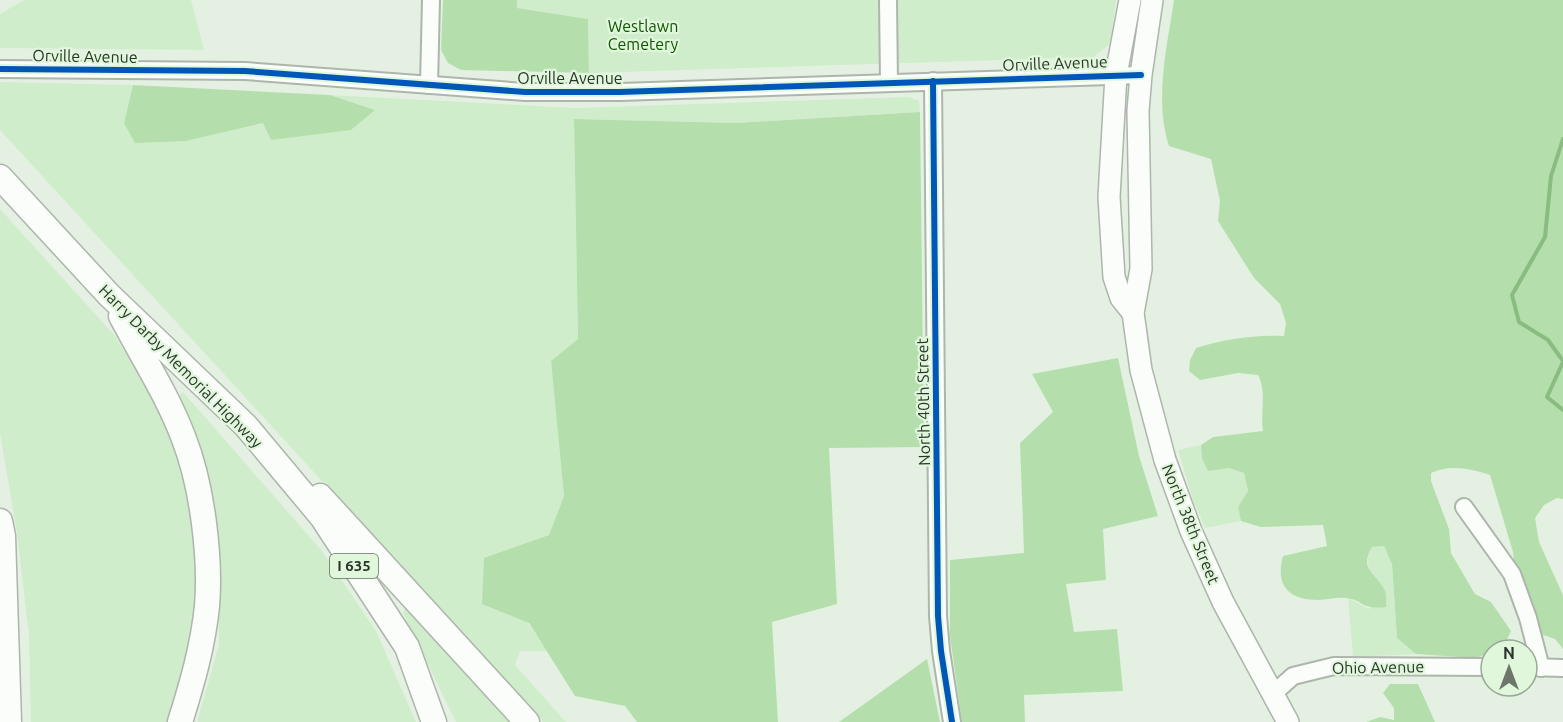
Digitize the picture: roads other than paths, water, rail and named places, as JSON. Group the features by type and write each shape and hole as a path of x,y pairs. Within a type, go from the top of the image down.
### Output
{"highway":[{"name":"Harry Darby Memorial Highway","path":"0,177 109,296 246,426 322,517 407,647 434,722"},
{"path":"109,296 184,439 199,495 207,568 207,606 197,665 180,722"},
{"path":"246,426 335,510 527,722"},
{"path":"0,521 3,536 9,659 9,722"}],"main road":[{"name":"North 38th Street","path":"1130,0 1116,75 1109,197 1110,242 1114,277 1121,298 1133,313"},
{"name":"North 38th Street","path":"1152,0 1141,75 1138,182 1141,269 1133,313 1141,370 1155,422 1191,531 1223,602 1288,722"}],"street":[{"path":"429,85 431,0"},
{"path":"888,0 889,82"},
{"name":"Orville Avenue","path":"4,69 245,71 525,92 620,92 1141,75"},
{"name":"North 40th Street","path":"933,81 938,616 940,651 952,722"},
{"path":"1464,507 1512,574 1528,618 1530,638"},
{"name":"Ohio Avenue","path":"1274,693 1293,676 1334,666 1479,667"},
{"path":"1539,668 1563,668"}],"waterway":[{"path":"1563,139 1551,176 1545,237 1512,295 1519,322 1548,340 1563,361"},
{"path":"1563,362 1547,397 1563,410"}],"park label":[{"name":"Westlawn Cemetery","path":"643,35"}]}
